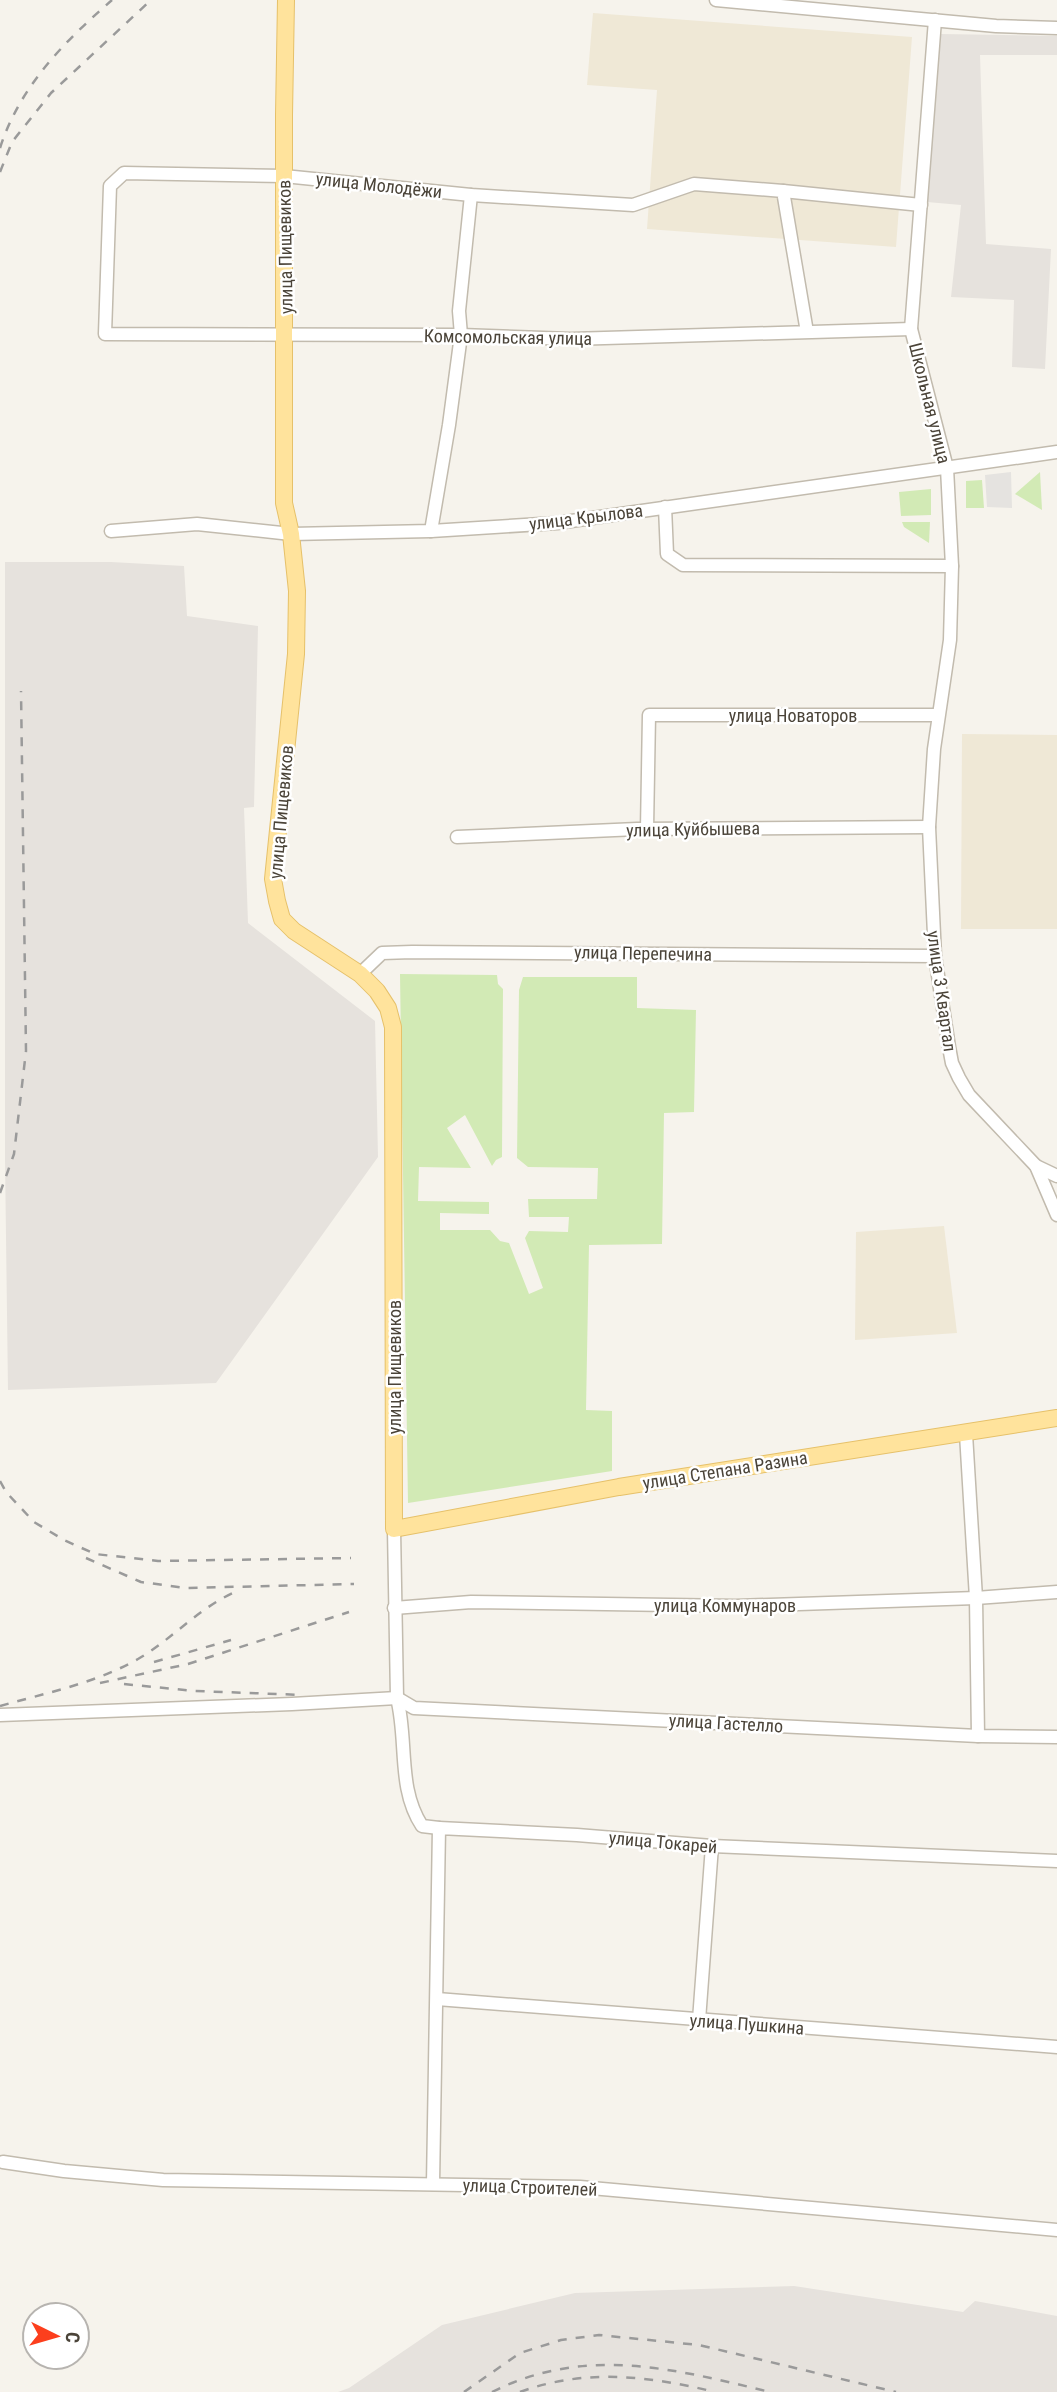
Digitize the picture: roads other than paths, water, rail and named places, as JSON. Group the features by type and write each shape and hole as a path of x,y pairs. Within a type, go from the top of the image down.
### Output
{"main road":[{"name":"улица Пищевиков","path":"286,0 284,503 291,534 297,591 296,654 273,879 282,919 310,943 360,974 377,991 388,1008 393,1027 394,1529"},
{"name":"улица Степана Разина","path":"394,1529 619,1487 1057,1418"}],"street":[{"path":"716,0 1057,29"},
{"name":"Школьная улица","path":"929,827 937,715 950,640 952,566 947,468 911,329 936,20"},
{"name":"улица Молодёжи","path":"105,334 110,186 124,173 284,176 471,195 633,205 694,184 783,191"},
{"path":"807,332 783,191 921,205"},
{"path":"430,531 449,425 461,334 459,311 471,195"},
{"name":"Комсомольская улица","path":"105,334 461,334 571,340 911,329"},
{"name":"улица Крылова","path":"111,531 197,524 291,534 430,531 557,523 1057,452"},
{"path":"666,507 667,554 683,565 952,566"},
{"name":"улица Новаторов","path":"647,829 649,715 937,715"},
{"name":"улица Куйбышева","path":"457,837 647,829 929,827"},
{"name":"улица 3 Квартал","path":"929,827 935,956 952,1063 969,1095 1036,1166"},
{"name":"улица Перепечина","path":"360,974 382,953 412,952 935,956"},
{"path":"1036,1166 1057,1176"},
{"path":"1036,1166 1057,1215"},
{"path":"966,1434 976,1598 978,1735"},
{"name":"улица Пищевиков","path":"394,1529 397,1698 402,1718 406,1792 414,1814 422,1826 439,1828"},
{"name":"улица Коммунаров","path":"394,1608 471,1602 736,1606 976,1598 1057,1592"},
{"path":"0,1715 397,1698"},
{"name":"улица Гастелло","path":"397,1698 414,1709 1057,1737"},
{"path":"433,2184 439,1828"},
{"name":"улица Токарей","path":"439,1828 712,1846 1057,1861"},
{"path":"699,2021 712,1846"},
{"name":"улица Пушкина","path":"437,1999 1057,2047"},
{"name":"улица Строителей","path":"3,2162 64,2171 163,2180 580,2187 1057,2231"}],"railway":[{"path":"0,148 19,105 46,66 77,32 112,0"},
{"path":"0,172 12,142 51,93 151,0"},
{"path":"0,1193 14,1154 26,1051 21,691"},
{"path":"0,1481 6,1492 34,1522 95,1554 158,1561 351,1558"},
{"path":"86,1558 141,1582 186,1588 354,1584"},
{"path":"0,1706 70,1687 122,1667 151,1651 213,1604 240,1590"},
{"path":"100,1683 188,1664 349,1612"},
{"path":"154,1662 231,1640"},
{"path":"124,1684 195,1691 303,1695"},
{"path":"464,2392 520,2353 561,2340 599,2335 699,2345 896,2392"},
{"path":"492,2392 527,2378 561,2369 596,2365 665,2370 770,2392"},
{"path":"520,2392 544,2384 593,2377 642,2379 715,2392"}]}
